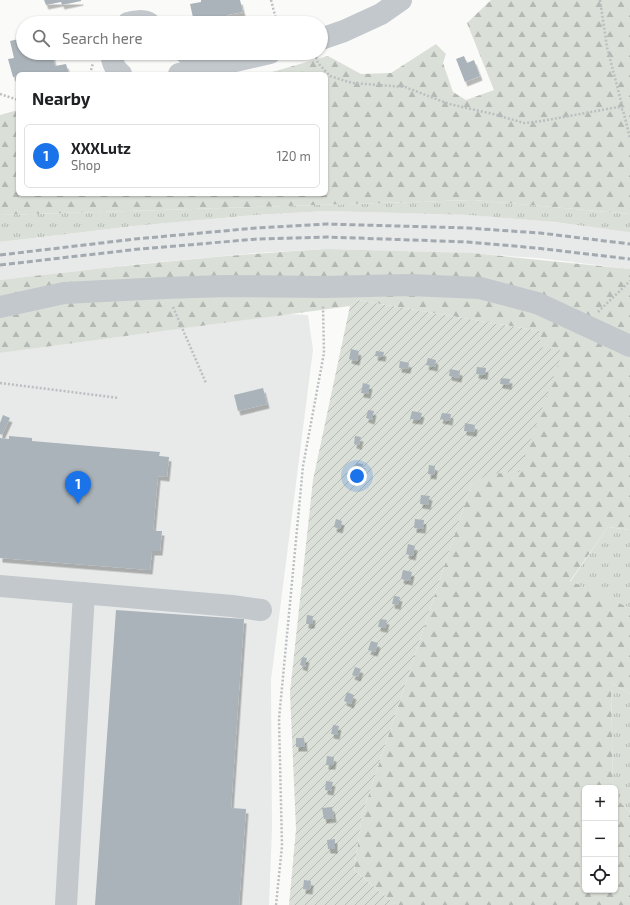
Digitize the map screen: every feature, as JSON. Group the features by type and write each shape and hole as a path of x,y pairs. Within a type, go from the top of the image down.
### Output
{"street":[{"path":"328,37 381,14 401,0"},
{"path":"112,60 118,72"},
{"path":"194,60 204,69"},
{"path":"189,72 241,60"},
{"path":"0,307 64,293 165,288 225,286 323,287 410,285 480,288 537,303 630,346"},
{"path":"0,586 232,606 261,610"},
{"path":"66,905 84,593"}],"path":[{"path":"271,0 275,16"},
{"path":"600,0 607,47 630,138"},
{"path":"317,60 326,72"},
{"path":"328,74 330,76 352,83 405,87 449,104 494,114 524,123 609,108 618,107 623,110"},
{"path":"0,94 16,99"},
{"path":"584,324 630,280"},
{"path":"276,905 282,846 279,719 303,466 324,353 323,287"},
{"path":"165,288 206,384"},
{"path":"0,383 119,398"}],"shaded area":[{"path":"327,211 469,215 542,221 630,231 630,269 538,258 467,253 328,249 257,253 138,264 0,280 0,242 134,226 255,215"},
{"path":"288,314 308,315 313,350 271,680 272,829 269,905 0,905 0,353"}],"green space":[{"path":"491,0 630,0 630,214 473,200 0,215 0,115 16,111 16,196 328,196 328,72 272,72 314,60 328,60 328,56 361,74 391,73 436,44 446,54 443,63 453,92 466,100 494,90 467,23"},
{"path":"473,200 630,214 630,232 554,222 469,215 327,211 255,215 134,226 0,242 0,215"},
{"path":"328,249 472,253 630,269 630,530 608,527 570,581 630,608 630,694 611,683 613,785 582,785 582,893 618,893 618,800 630,812 630,905 396,905 354,870 362,815 471,485 488,473 519,472 540,347 540,331 357,300 350,306 0,353 0,280 164,262"},
{"path":"357,300 540,331 540,347 563,351 519,472 488,474 471,485 362,815 354,870 396,905 289,905 296,829 290,692 313,480 350,306"},
{"path":"608,527 630,530 630,608 570,582"},
{"path":"611,683 630,694 630,812 618,800 618,785 613,785"}],"building":[{"path":"44,0 81,1 62,5 61,2 46,5"},
{"path":"201,0 240,0 243,12 227,16 193,16 190,4 201,2"},
{"path":"16,40 16,60 54,60 55,66 66,64 68,72 16,72 16,76 13,77 8,59 14,58 10,41"},
{"path":"464,56 467,63 474,60 480,76 465,82 456,59"},
{"path":"351,349 359,351 357,361 349,359"},
{"path":"376,351 384,352 383,357 375,356"},
{"path":"428,358 436,360 435,367 426,365"},
{"path":"400,361 409,363 408,369 399,368"},
{"path":"477,367 486,368 485,375 476,374"},
{"path":"450,369 460,371 459,378 449,376"},
{"path":"501,378 510,379 509,385 500,384"},
{"path":"363,383 370,385 368,394 361,393"},
{"path":"263,388 267,404 238,411 234,395"},
{"path":"368,410 374,411 372,420 366,418"},
{"path":"412,411 422,413 420,420 410,419"},
{"path":"442,413 451,414 450,421 440,419"},
{"path":"3,415 10,418 2,435 0,434 0,423"},
{"path":"465,423 475,425 474,432 464,431"},
{"path":"9,436 32,438 32,441 160,452 159,456 169,457 167,477 158,476 153,531 162,531 160,551 152,551 150,570 0,558 0,438 9,439"},
{"path":"355,436 361,437 359,445 354,444"},
{"path":"356,463 363,464 361,473 355,472"},
{"path":"429,465 435,466 434,475 428,474"},
{"path":"421,495 430,496 428,505 420,504"},
{"path":"336,519 342,521 340,529 334,527"},
{"path":"415,519 424,520 423,529 414,528"},
{"path":"408,544 415,546 413,556 406,554"},
{"path":"403,570 412,572 410,581 401,579"},
{"path":"394,596 400,597 398,605 392,604"},
{"path":"116,610 244,619 231,808 246,809 239,905 95,905"},
{"path":"307,615 313,616 312,624 306,624"},
{"path":"380,619 387,620 385,628 378,627"},
{"path":"371,641 378,643 375,652 368,650"},
{"path":"302,657 307,658 305,667 300,665"},
{"path":"355,667 361,669 358,677 352,675"},
{"path":"347,692 354,695 351,704 344,701"},
{"path":"333,725 339,726 337,735 331,734"},
{"path":"296,738 304,738 305,747 296,747"},
{"path":"327,756 334,757 333,765 326,765"},
{"path":"326,781 333,782 331,791 325,790"},
{"path":"332,807 334,818 324,819 322,808"},
{"path":"335,839 335,849 328,849 327,840"},
{"path":"304,880 311,881 310,890 303,889"}],"railway":[{"path":"0,255 135,239 256,228 327,224 468,228 540,233 630,244"},
{"path":"0,265 139,249 258,239 327,237 468,242 630,259"}],"place":[{"name":"XXXLutz","path":"78,504"}]}
